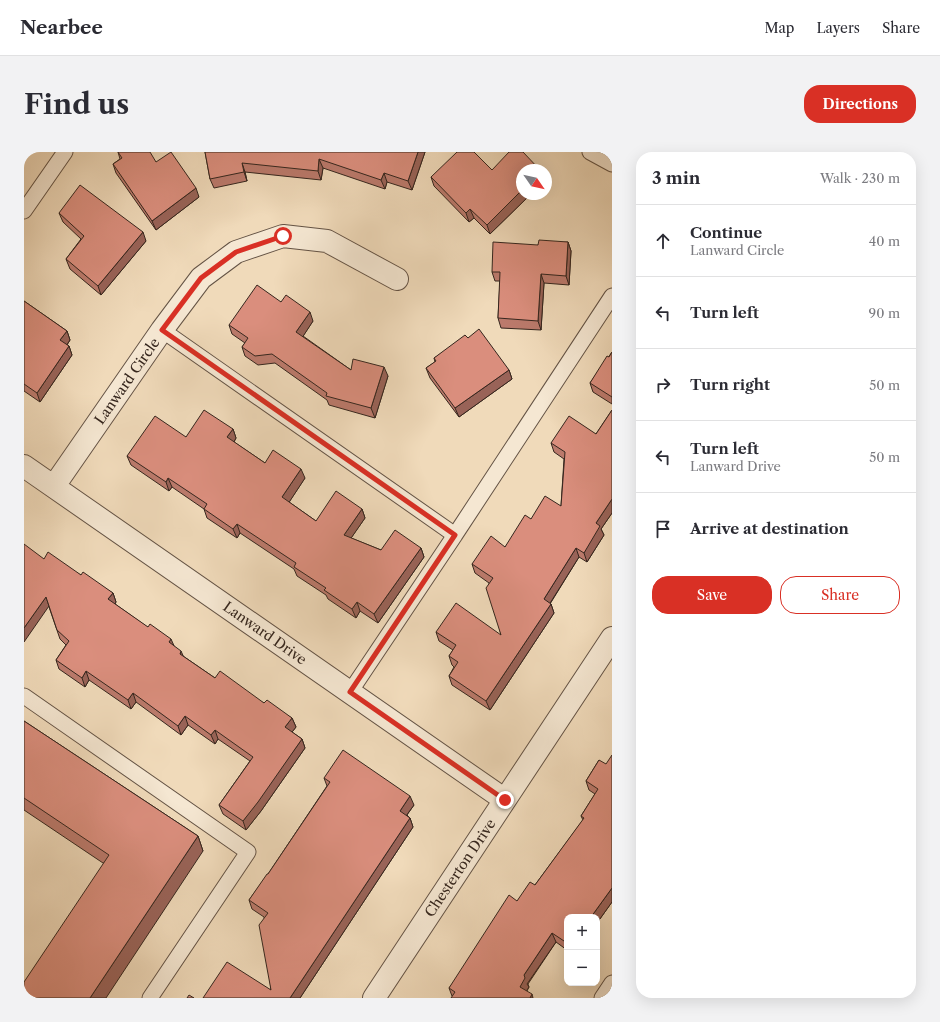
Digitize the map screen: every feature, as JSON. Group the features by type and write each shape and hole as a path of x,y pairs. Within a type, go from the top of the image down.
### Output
{"street":[{"name":"Lanward Circle","path":"54,486 162,330 201,278 236,252 283,236 327,241 397,279"},
{"name":"Lanward Drive","path":"24,466 505,800"},
{"name":"Chesterton Drive","path":"374,998 612,638"}],"lane":[{"path":"24,211 65,152"},
{"path":"590,152 612,164"},
{"path":"350,692 612,296"},
{"path":"162,330 455,535"},
{"path":"24,696 248,852 150,998"},
{"path":"602,998 612,983"}],"building":[{"path":"118,152 150,152 156,162 171,152 196,188 152,221 113,164 122,158"},
{"path":"205,152 418,152 408,181 384,173 381,180 319,159 318,171 242,163 244,172 210,179"},
{"path":"457,152 474,152 492,170 509,152 523,152 534,164 516,164 516,196 487,225 470,209 466,213 431,177"},
{"path":"80,185 143,232 98,286 66,259 84,236 59,213"},
{"path":"539,240 568,242 566,276 541,274 538,321 498,318 500,272 492,272 493,242 538,245"},
{"path":"257,285 281,302 286,295 310,312 296,332 351,370 353,359 384,367 371,408 326,396 327,393 272,354 255,356 242,347 248,338 229,325"},
{"path":"24,301 67,331 60,340 69,346 37,393 24,384"},
{"path":"479,329 509,370 455,408 426,368 436,361 434,358 465,335 468,338"},
{"path":"612,352 612,397 590,383 607,356 609,357"},
{"path":"204,410 233,429 227,437 265,463 273,450 301,469 282,497 316,521 336,491 362,509 344,535 381,550 395,530 421,548 374,614 357,602 352,609 324,590 326,588 294,567 296,563 237,524 233,529 204,509 207,504 168,478 166,482 127,456 155,416 186,437"},
{"path":"612,410 612,499 596,523 600,526 584,553 576,548 544,599 551,604 486,701 449,676 458,662 449,656 456,645 436,632 456,603 501,635 486,588 493,578 472,564 491,536 505,547 525,515 531,519 545,496 561,506 565,452 551,443 569,416 596,434"},
{"path":"24,544 44,559 48,552 81,575 83,572 113,593 108,599 148,627 150,624 171,639 169,642 181,651 180,654 215,678 220,671 264,703 267,700 292,718 285,727 302,739 243,821 219,805 253,757 215,730 211,735 185,716 178,726 133,693 128,700 86,671 82,678 56,660 69,641 57,630 46,597 24,628"},
{"path":"24,721 198,836 90,998 24,998 24,982 109,855 24,798"},
{"path":"343,750 410,796 400,811 410,818 290,998 203,998 227,962 271,990 259,925 268,913 249,900 330,782 324,778"},
{"path":"612,755 612,888 593,914 564,914 564,941 552,933 524,975 525,978 520,987 532,994 530,998 451,998 455,992 449,988 509,895 517,901 530,882 535,885 584,818 581,816 598,789 586,781 599,760 606,764"},
{"path":"189,995 194,998 187,998"}],"route":[{"path":"283,236 236,252 201,278 162,330 455,535 350,692 505,800"}]}
